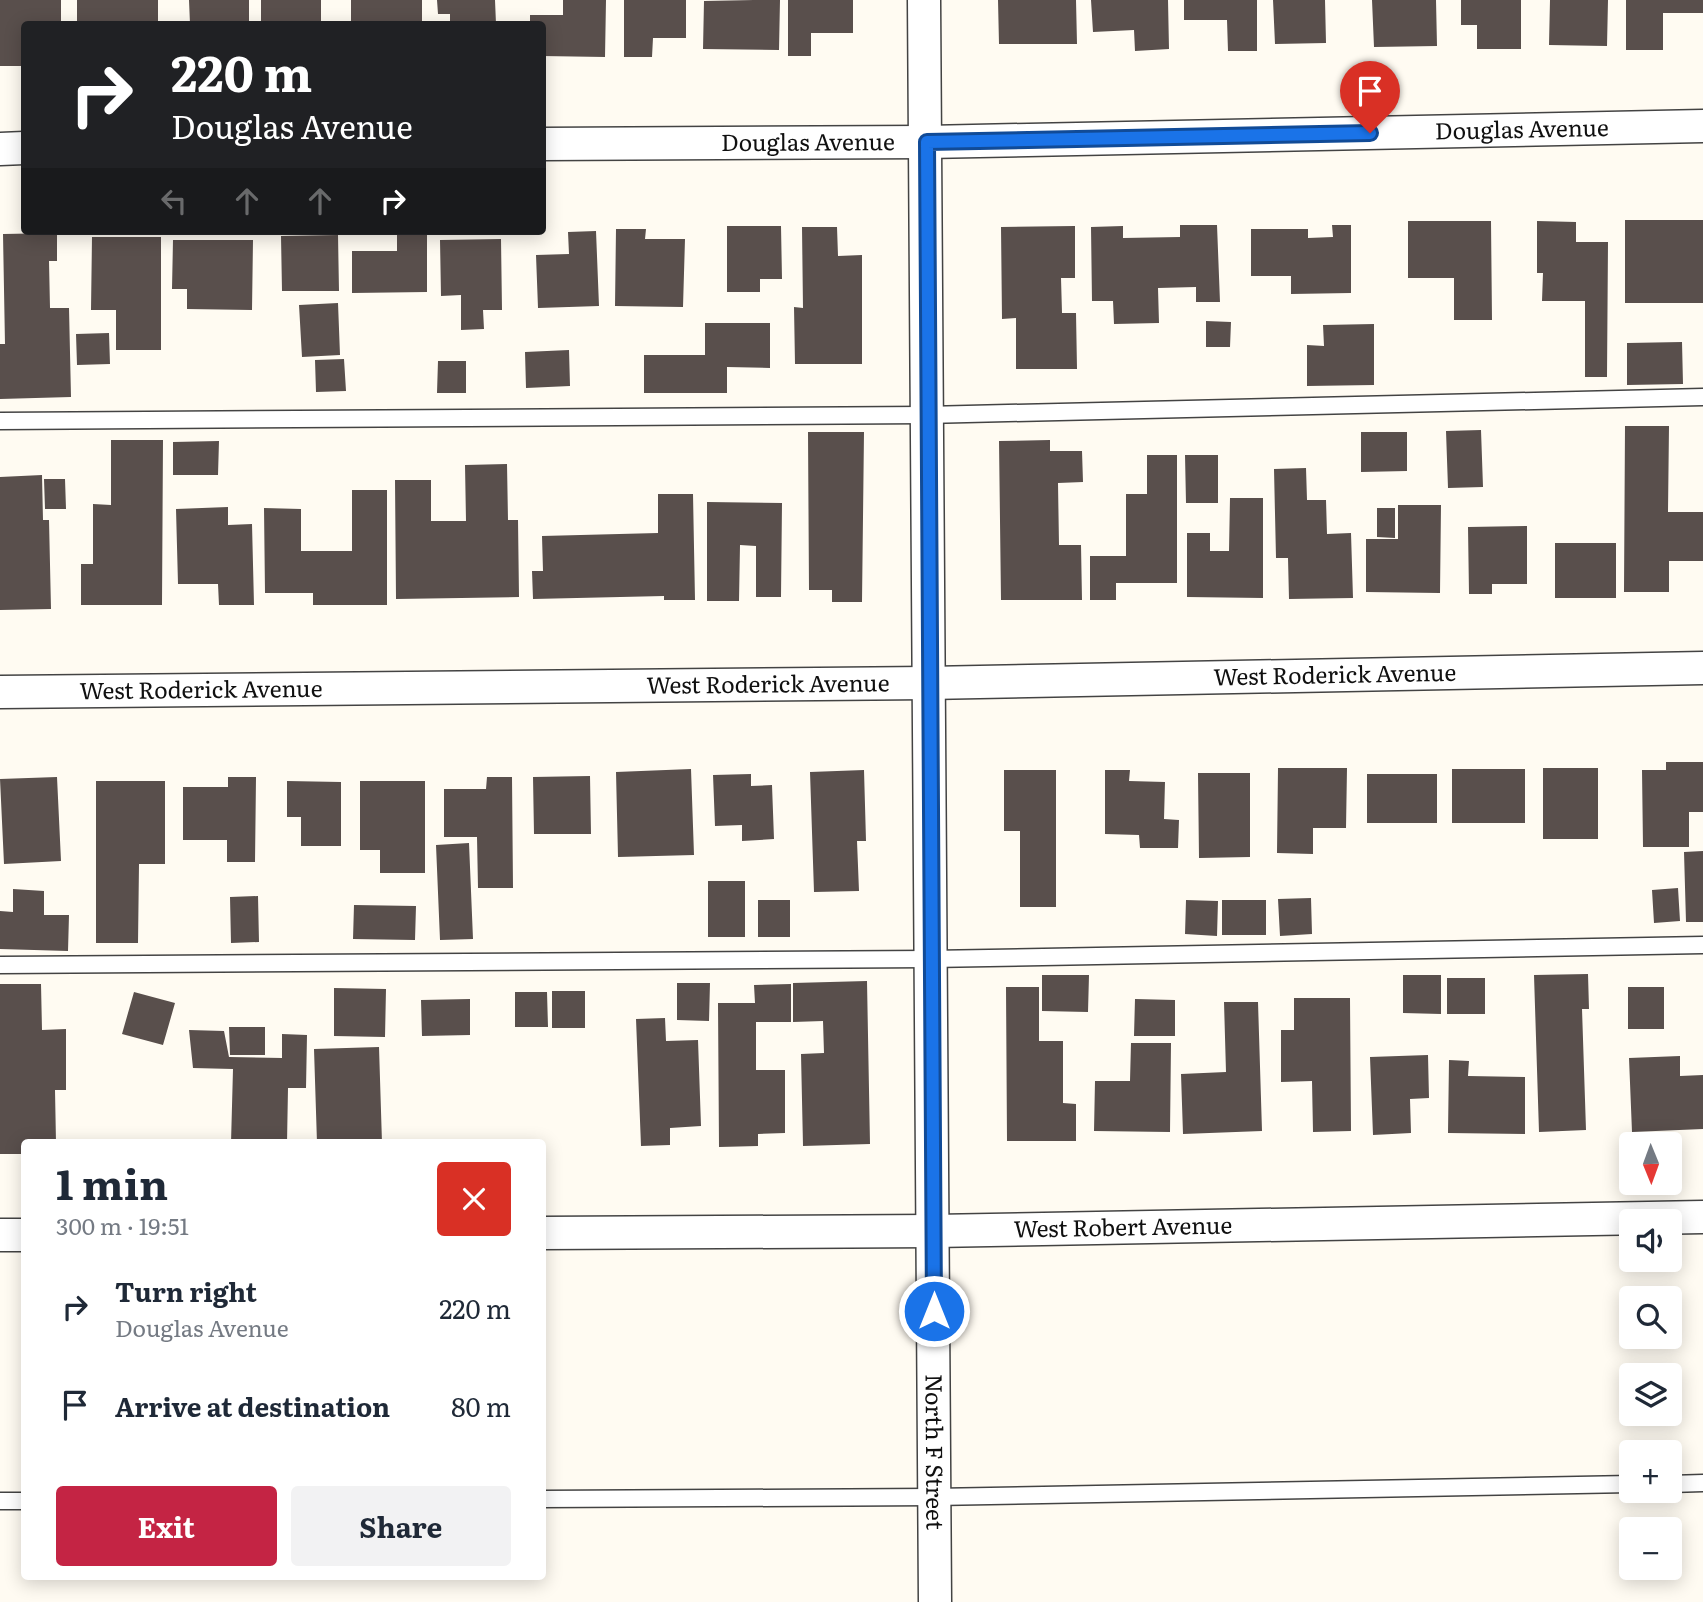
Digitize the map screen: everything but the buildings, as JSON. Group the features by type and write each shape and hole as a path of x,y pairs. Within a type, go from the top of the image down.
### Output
{"street":[{"name":"North F Street","path":"923,0 927,142 926,415 935,1602"},
{"name":"Douglas Avenue","path":"546,145 927,142 1703,126"},
{"path":"0,149 21,148"},
{"name":"West Roderick Avenue","path":"0,692 929,683 1703,668"},
{"name":"West Robert Avenue","path":"546,1233 934,1231 1703,1217"},
{"path":"0,1235 21,1235"}],"lane":[{"path":"0,421 926,415 1703,397"},
{"path":"0,965 930,959 1703,945"},
{"path":"1682,1484 1703,1483"},
{"path":"546,1499 934,1497 1619,1484"},
{"path":"0,1501 21,1501"}],"route":[{"path":"934,1311 926,415 927,142 1370,133"}]}
